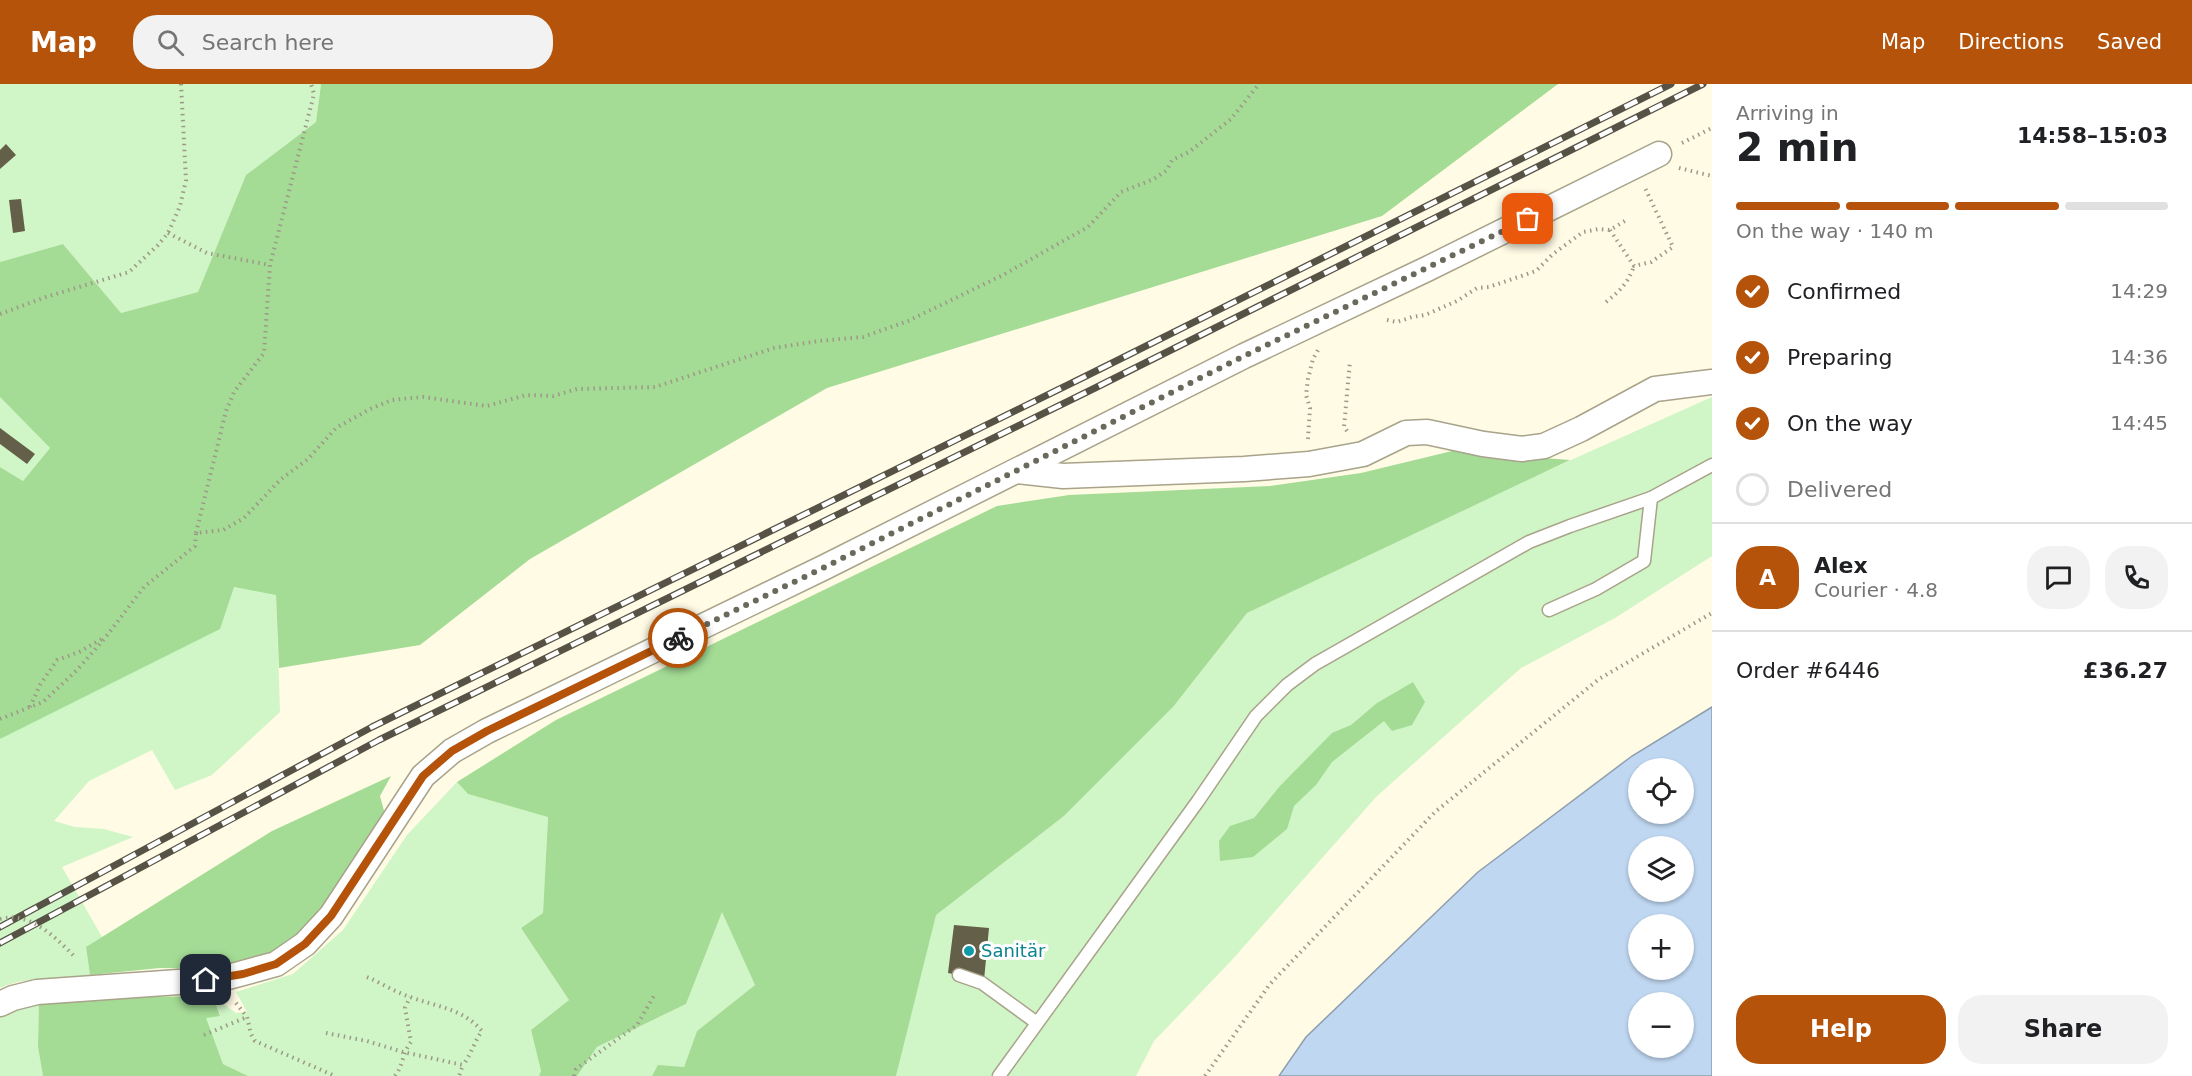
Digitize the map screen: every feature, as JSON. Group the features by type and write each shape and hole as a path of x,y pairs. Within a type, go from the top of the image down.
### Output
{"street":[{"path":"0,1004 13,998 38,992 220,979 276,964 305,944 331,916 423,776 452,751 487,731 825,567 1244,356 1635,166 1667,160"},
{"path":"1017,471 1063,476 1244,469 1309,464 1363,454 1406,433 1427,432 1483,444 1512,447 1544,446 1655,389 1712,382"}],"lane":[{"path":"999,1076 1198,801 1256,716 1287,685 1315,664 1529,543 1651,498 1712,465"},
{"path":"1549,610 1596,589 1644,561 1651,498"},
{"path":"959,975 982,983 1037,1023"}],"path":[{"path":"0,314 46,297 129,272 168,233 180,206 186,180 181,84"},
{"path":"0,719 43,702 76,671 144,587 195,546 196,533 226,411 234,392 264,353 270,265 314,94 312,84"},
{"path":"196,533 223,530 244,518 280,480 308,459 336,428 392,400 423,397 487,406 525,395 553,396 577,389 655,387 774,348 863,337 908,321 1003,275 1088,227 1121,192 1154,179 1167,170 1172,160 1189,152 1231,119 1259,84"},
{"path":"1667,160 1712,128"},
{"path":"1667,160 1712,176"},
{"path":"1634,266 1651,262 1673,247 1635,166"},
{"path":"1387,320 1397,322 1425,315 1457,301 1477,288 1489,287 1536,271 1553,254 1583,232 1599,229 1610,230 1628,219"},
{"path":"1610,230 1634,266"},
{"path":"168,233 207,253 270,265"},
{"path":"1606,302 1621,291 1630,278 1634,266"},
{"path":"1309,464 1310,408 1306,395 1313,359 1324,341"},
{"path":"1350,361 1344,427 1363,454"},
{"path":"1205,1076 1270,984 1435,812 1599,679 1712,613"},
{"path":"30,707 57,660 79,652 107,635"},
{"path":"0,919 20,916 57,939 76,958"},
{"path":"367,976 410,997 447,1008 471,1019 482,1031 459,1076"},
{"path":"220,979 248,1017 251,1034 255,1041 335,1076"},
{"path":"574,1076 576,1069 637,1025 655,994"},
{"path":"395,1076 399,1071 403,1052 411,1042 405,1008 410,997"},
{"path":"204,1035 248,1017"},
{"path":"326,1033 463,1065"}],"green space":[{"path":"0,84 321,84 316,122 246,175 198,292 121,313 63,244 0,262"},
{"path":"321,84 1558,84 1382,216 827,388 530,559 420,645 279,668 276,595 234,587 220,629 0,739 0,467 23,481 50,448 0,397 0,262 63,244 121,313 198,292 246,175 316,122"},
{"path":"0,397 50,448 23,481 0,467"},
{"path":"1712,397 1712,556 1615,618 1521,668 1376,797 1231,961 1154,1041 1136,1076 896,1076 935,915 1064,816 1173,707 1247,613 1484,499"},
{"path":"1452,451 1570,460 1247,613 1173,707 1064,816 936,915 896,1076 652,1076 658,1065 684,1067 697,1031 755,985 722,912 686,1004 597,1047 577,1076 539,1076 541,1071 531,1030 569,1000 521,928 543,913 548,817 468,794 457,782 556,720 997,506 1069,495 1270,486 1361,473"},
{"path":"234,587 276,594 280,712 212,775 175,790 152,750 89,781 54,821 75,827 104,829 133,837 62,867 102,937 86,948 90,975 84,979 31,980 0,988 0,739"},
{"path":"1413,682 1425,702 1412,725 1392,731 1384,721 1332,762 1316,785 1294,806 1287,829 1253,857 1220,861 1219,841 1230,826 1254,818 1280,786 1332,733 1351,725 1377,703"},
{"path":"391,776 380,796 387,822 325,914 264,958 216,969 160,968 90,975 86,947 272,831"},
{"path":"457,782 468,794 548,816 543,913 521,928 569,1000 531,1030 541,1071 539,1076 248,1076 223,1064 205,1017 220,1015 213,996 236,1013 247,1012 236,992 293,974 343,930 407,835"},
{"path":"722,911 755,985 697,1031 684,1067 659,1066 652,1076 577,1076 597,1047 686,1004"},
{"path":"213,996 220,1016 206,1018 223,1064 248,1076 43,1076 38,1047 39,998"},
{"path":"39,998 38,1047 43,1076 0,1076 0,1017"}],"water":[{"path":"1712,707 1712,1076 1279,1076 1306,1037 1478,872 1628,759 1628,824 1694,824 1694,758 1629,758"}],"building":[{"path":"6,144 16,155 0,169 0,150"},
{"path":"21,199 25,231 13,233 9,200"},
{"path":"0,428 35,454 27,464 0,444"},
{"name":"Sanitär","path":"954,925 989,928 984,980 948,973"}],"railway":[{"path":"0,927 372,727 1088,375 1671,84"},
{"path":"0,943 379,740 1095,388 1703,84"}],"way so far":[{"path":"678,638 825,567 1244,356 1528,219"}],"place":[{"name":"Sanitär","path":"969,951"}],"route":[{"path":"206,980 243,974 276,964 305,944 331,916 423,776 452,751 487,731 678,638"}]}
